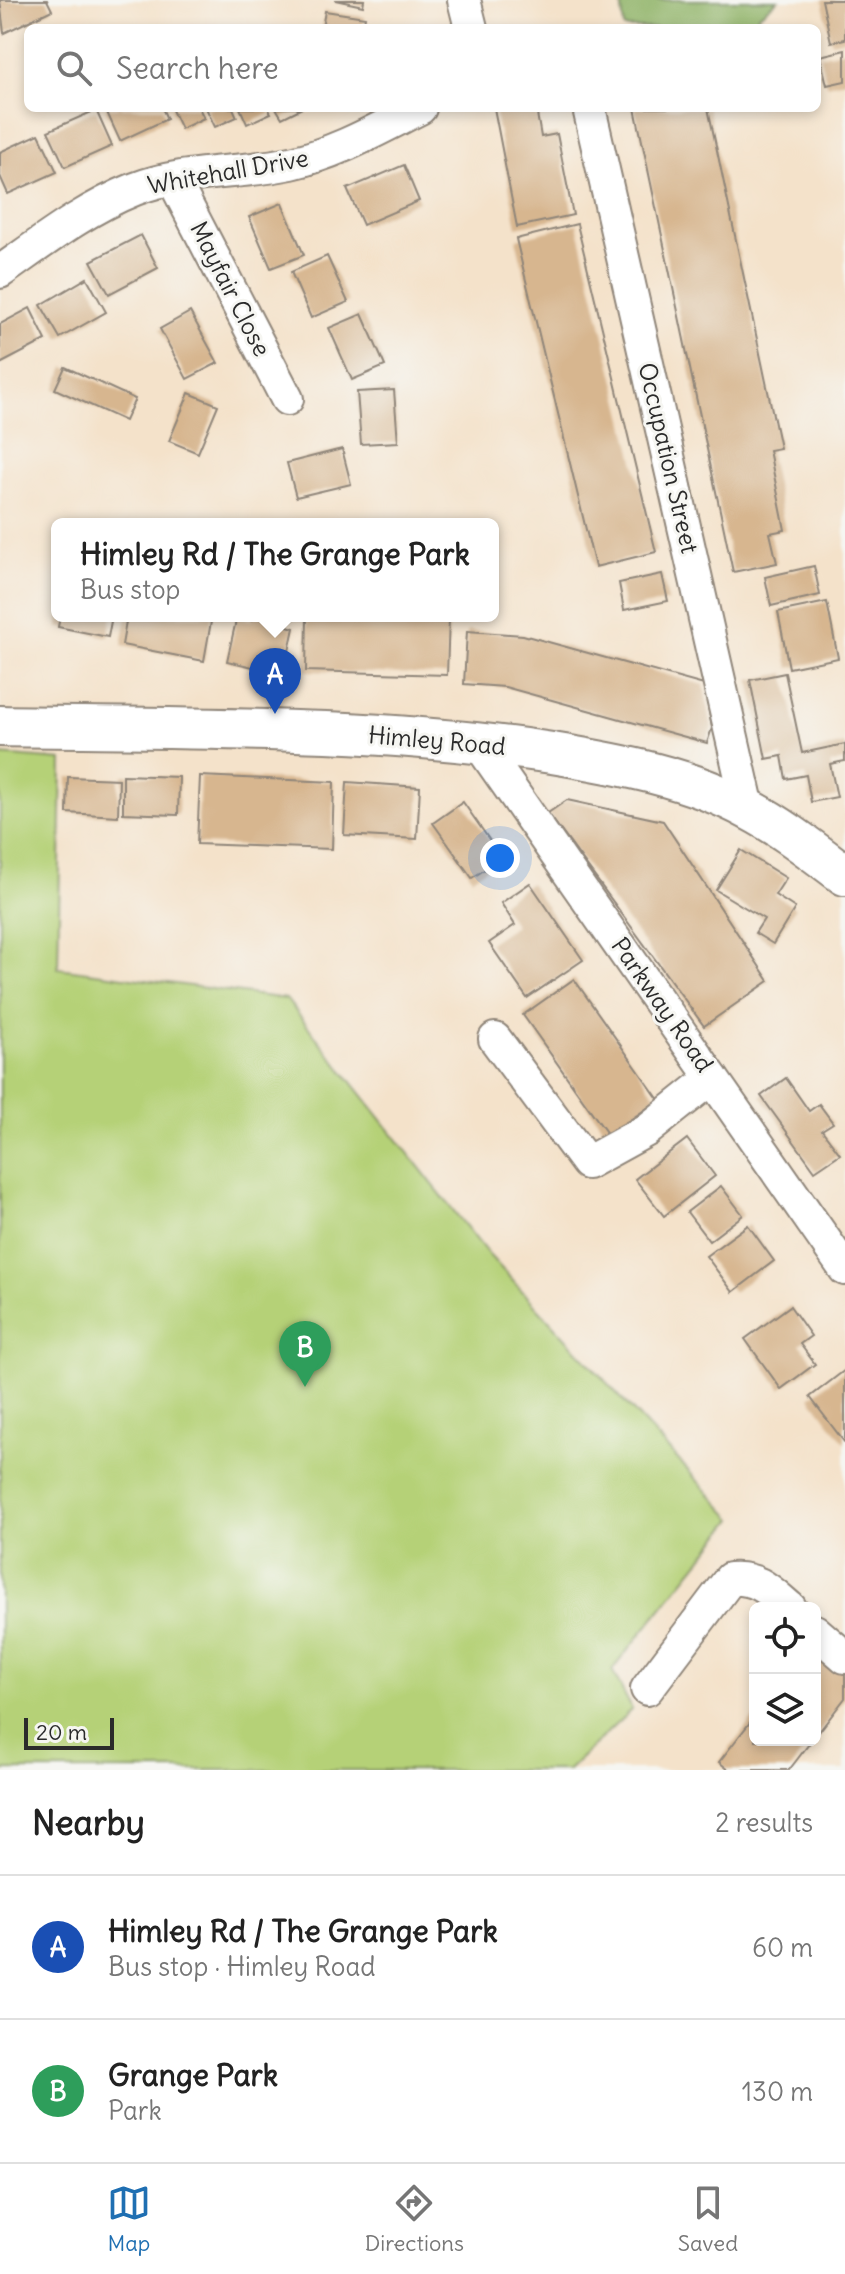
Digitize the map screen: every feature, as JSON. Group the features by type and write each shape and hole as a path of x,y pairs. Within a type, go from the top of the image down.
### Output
{"main road":[{"name":"Himley Road","path":"0,726 292,730 478,742 615,763 678,781 748,808 845,875"}],"street":[{"path":"464,0 470,24"},
{"name":"Whitehall Drive","path":"0,272 88,210 137,188 173,179 291,163 330,153 412,112"},
{"name":"Occupation Street","path":"590,112 748,808"},
{"name":"Mayfair Close","path":"173,179 287,399"},
{"name":"Parkway Road","path":"478,742 845,1269"},
{"path":"495,1039 587,1163 647,1130 712,1078"},
{"path":"647,1689 730,1579 749,1578 763,1584 783,1602"},
{"path":"821,1636 845,1657"}],"green space":[{"path":"621,0 778,0 758,16 759,24 624,24"},
{"path":"0,755 62,760 58,968 286,999 488,1254 733,1519 612,1670 632,1709 568,1770 0,1770"}],"building":[{"path":"0,0 47,0 52,10 4,33"},
{"path":"335,0 364,0 363,6"},
{"path":"822,0 845,0 845,39 831,42"},
{"path":"325,11 365,17 364,24 323,24"},
{"path":"845,50 845,81 827,85 821,56"},
{"path":"97,112 112,146 65,167 48,131"},
{"path":"107,112 164,112 167,119 120,141"},
{"path":"173,112 201,112 204,118 181,129"},
{"path":"208,112 235,112 237,117 215,127"},
{"path":"242,112 271,113 247,124"},
{"path":"278,112 294,112 282,118"},
{"path":"495,112 537,112 541,137 557,134 573,215 517,227"},
{"path":"636,112 709,112 780,448 769,450 785,530 770,533 777,563 733,572"},
{"path":"39,134 57,172 8,194 0,176 0,152"},
{"path":"404,165 419,201 363,225 347,189"},
{"path":"282,203 304,255 271,268 249,217"},
{"path":"577,224 656,552 595,567 516,239"},
{"path":"141,235 158,268 109,294 91,261"},
{"path":"327,256 348,302 311,318 291,272"},
{"path":"87,278 106,312 60,338 41,305"},
{"path":"30,308 46,340 0,364 0,324"},
{"path":"190,312 218,363 187,379 160,329"},
{"path":"362,314 385,366 352,380 329,328"},
{"path":"65,367 135,399 125,421 55,389"},
{"path":"394,390 398,442 361,444 357,392"},
{"path":"189,393 218,405 198,453 169,441"},
{"path":"342,449 351,484 296,497 287,463"},
{"path":"814,566 820,595 771,606 765,577"},
{"path":"662,574 668,601 624,610 619,583"},
{"path":"827,602 838,658 789,668 778,612"},
{"path":"59,622 111,622 108,637 58,627"},
{"path":"126,622 211,622 204,661 122,645"},
{"path":"236,622 285,622 284,625 294,628 284,674 227,661"},
{"path":"307,622 449,622 447,675 306,671"},
{"path":"467,631 523,635 704,685 712,728 707,743 505,687 464,684"},
{"path":"785,673 802,753 845,744 845,761 830,764 837,797 811,802 806,775 786,779 782,756 766,759 750,680"},
{"path":"123,775 179,777 178,815 123,813"},
{"path":"200,776 334,782 332,849 197,844"},
{"path":"68,777 119,779 118,816 67,813"},
{"path":"347,782 420,787 417,839 344,835"},
{"path":"567,800 663,821 769,981 704,1026 548,813"},
{"path":"463,802 502,858 472,878 433,823"},
{"path":"741,850 786,878 775,895 795,908 773,944 755,933 764,919 716,890"},
{"path":"530,883 583,960 527,998 489,943 515,925 501,903"},
{"path":"574,979 659,1100 608,1135 523,1015"},
{"path":"786,1078 809,1111 819,1104 833,1123 822,1130 840,1154 815,1171 761,1096"},
{"path":"687,1139 715,1176 664,1216 635,1179"},
{"path":"721,1186 743,1215 709,1241 687,1212"},
{"path":"748,1225 774,1261 733,1292 706,1256"},
{"path":"790,1306 811,1336 800,1344 815,1364 781,1389 745,1339"},
{"path":"845,1370 845,1443 810,1397"},
{"path":"821,1655 845,1673 845,1698 821,1729"},
{"path":"749,1724 749,1746 807,1746 789,1770 729,1770 719,1762"}],"place":[{"name":"Himley Rd / The Grange Park","path":"275,714"},
{"name":"Grange Park","path":"305,1387"}]}
